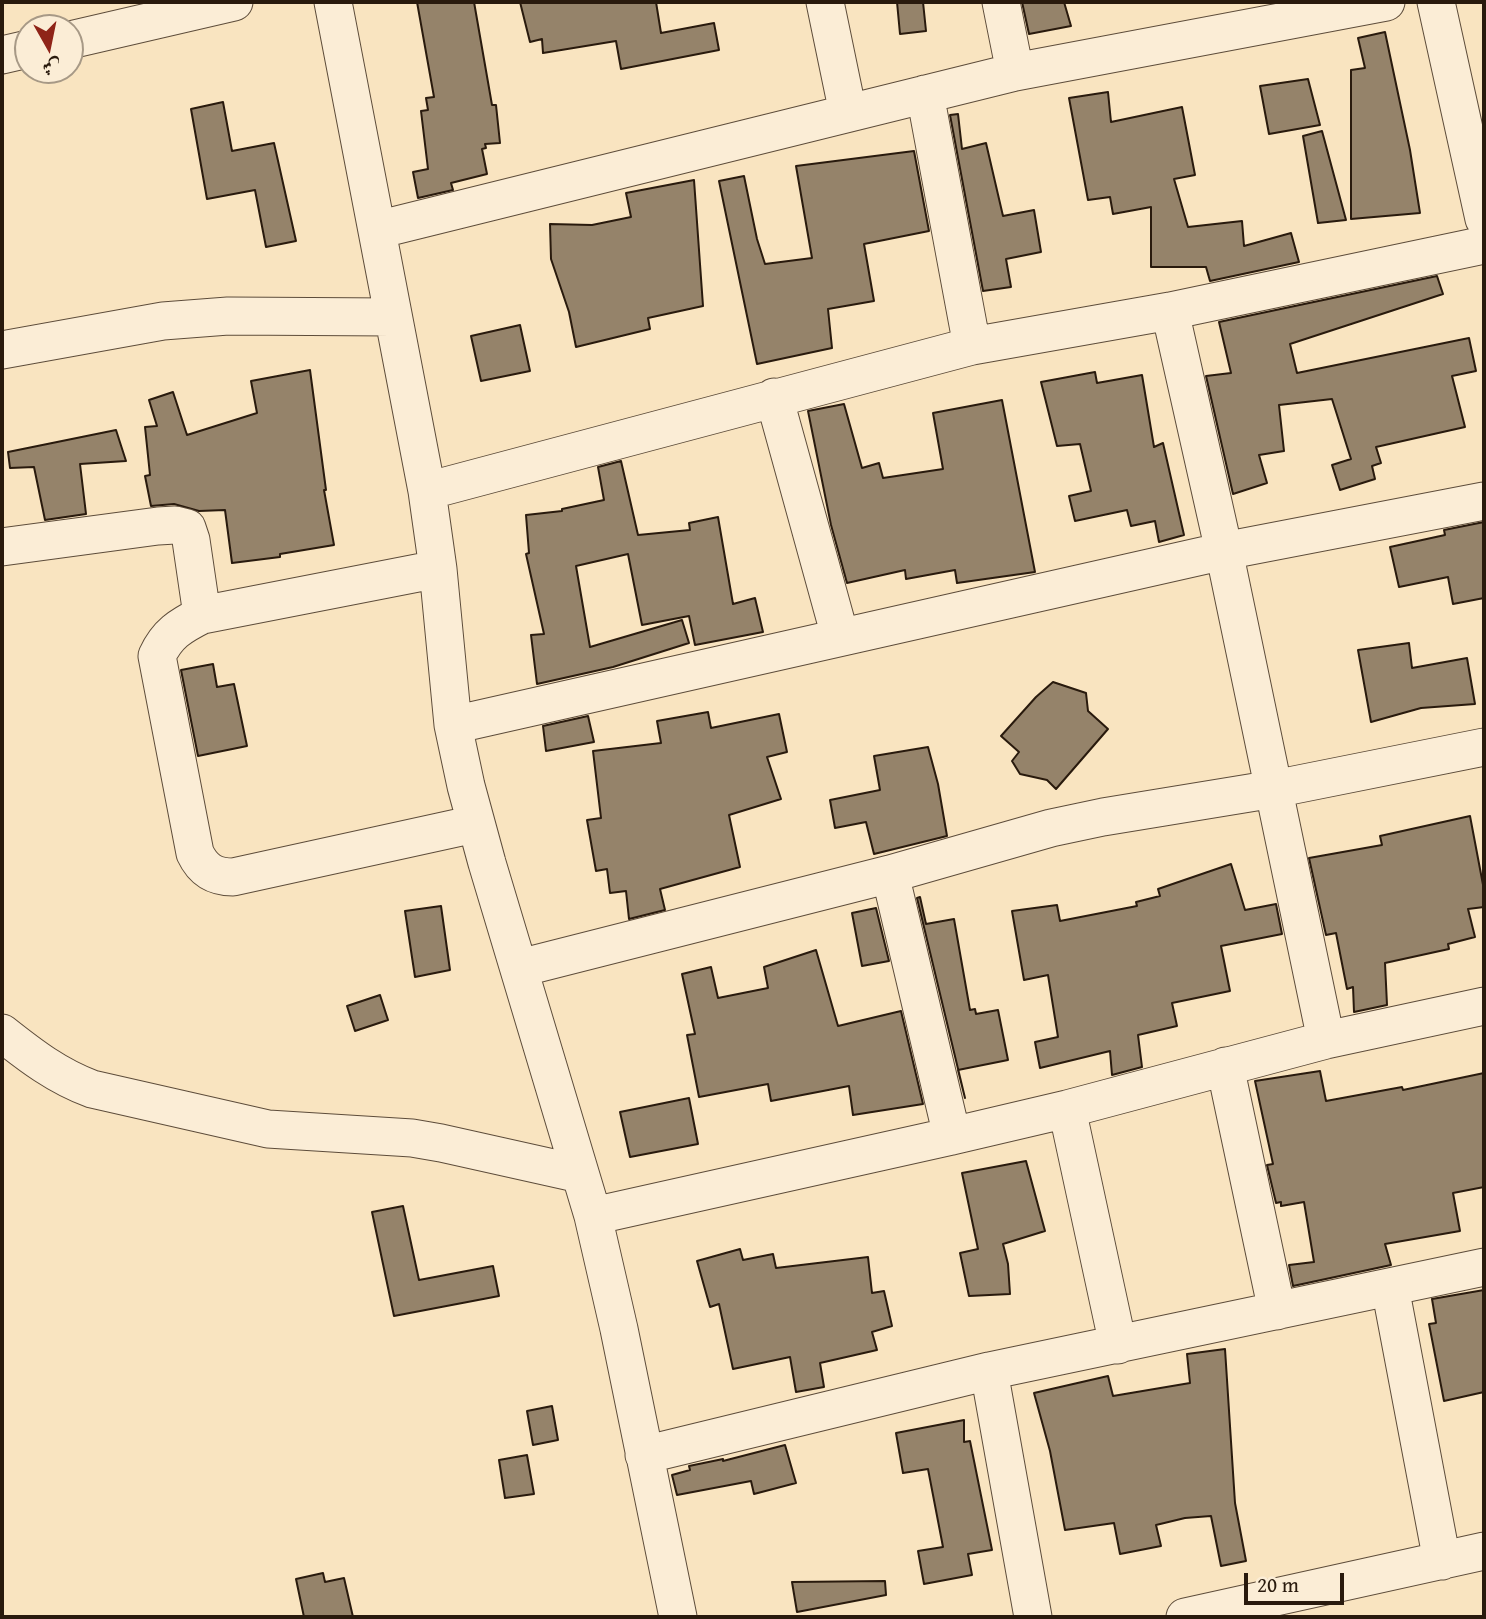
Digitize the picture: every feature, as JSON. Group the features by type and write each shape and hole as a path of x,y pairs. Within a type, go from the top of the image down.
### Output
{"street":[{"path":"84,37 234,2"},
{"path":"333,2 427,491 438,569 453,725 475,824 593,1216 678,1617"},
{"path":"825,2 848,113"},
{"path":"1001,2 1015,72"},
{"path":"377,230 1015,72 1386,2"},
{"path":"1436,2 1484,219"},
{"path":"925,94 972,346"},
{"path":"427,491 972,346 1170,311 1484,245"},
{"path":"1170,311 1224,551 1326,1040"},
{"path":"2,350 163,321 228,316 393,317"},
{"path":"774,397 840,636"},
{"path":"453,725 1224,551 1484,501"},
{"path":"2,547 159,526 187,528 201,615"},
{"path":"438,569 201,615 176,628 164,641 157,656 195,853 199,863 208,872 221,877 233,877 475,824"},
{"path":"520,968 890,874 1051,828 1274,789 1484,747"},
{"path":"890,874 952,1136"},
{"path":"593,1216 1067,1109 1326,1040 1484,1006"},
{"path":"2,1033 45,1067 69,1080 105,1092 268,1129 412,1138 580,1174"},
{"path":"1225,1066 1277,1311"},
{"path":"1067,1109 1118,1345"},
{"path":"643,1455 989,1371 1484,1268"},
{"path":"1390,1287 1442,1560"},
{"path":"989,1371 1033,1617"},
{"path":"1185,1617 1259,1610 1484,1551"}],"building":[{"path":"417,2 474,2 492,105 496,105 500,143 485,144 486,148 482,149 487,174 451,183 453,190 418,198 413,172 428,169 421,111 428,110 426,98 434,97"},
{"path":"520,2 656,2 661,33 714,23 719,50 621,69 616,41 543,53 542,39 530,42"},
{"path":"897,2 923,2 926,31 900,34"},
{"path":"1022,2 1064,2 1071,26 1029,34"},
{"path":"1385,32 1410,150 1420,213 1351,219 1351,70 1365,68 1358,38"},
{"path":"1308,79 1320,125 1269,134 1260,86"},
{"path":"1108,92 1111,122 1182,107 1195,175 1174,179 1188,227 1242,221 1244,246 1291,233 1299,262 1210,281 1206,267 1151,267 1151,207 1113,214 1110,197 1088,200 1069,98"},
{"path":"223,102 232,151 274,143 296,241 266,247 255,190 207,199 191,109"},
{"path":"958,114 962,149 986,143 1003,216 1034,210 1041,252 1006,259 1011,287 983,291 950,115"},
{"path":"1322,131 1346,220 1318,223 1303,136"},
{"path":"914,151 929,231 864,244 874,301 828,309 832,348 757,364 719,181 744,176 765,264 812,258 796,166"},
{"path":"694,180 703,306 648,318 650,329 576,347 569,312 551,259 550,224 592,225 631,217 626,193"},
{"path":"1437,276 1443,294 1290,344 1297,373 1469,338 1476,371 1452,376 1465,427 1376,447 1381,463 1372,466 1375,479 1340,490 1332,465 1351,459 1332,399 1279,405 1284,451 1259,455 1267,483 1233,494 1206,376 1231,373 1219,322"},
{"path":"520,325 530,371 481,381 471,336"},
{"path":"310,370 324,490 334,545 280,554 280,557 232,563 225,510 199,511 174,504 151,506 145,476 150,475 145,427 157,426 149,400 173,392 187,435 257,413 251,381"},
{"path":"1095,372 1097,383 1142,375 1154,447 1163,443 1184,535 1159,542 1155,521 1131,526 1127,510 1075,521 1069,496 1091,491 1080,444 1057,446 1041,382"},
{"path":"1002,400 1035,572 957,583 955,570 906,579 905,570 847,583 831,525 808,411 844,404 862,468 879,463 883,478 943,469 933,413"},
{"path":"116,430 126,461 80,464 86,514 45,520 34,467 10,468 8,452"},
{"path":"621,461 638,535 690,530 689,523 718,517 733,604 755,598 763,632 695,645 689,616 642,625 628,554 576,566 590,647 682,620 689,643 613,667 537,684 531,635 544,634 526,554 529,553 526,515 562,511 604,500 598,467"},
{"path":"1484,522 1484,598 1453,604 1448,577 1399,587 1390,547 1445,535 1444,530"},
{"path":"1409,643 1412,668 1467,658 1475,704 1421,708 1371,722 1358,650"},
{"path":"213,664 217,687 234,684 247,746 198,756 181,670"},
{"path":"1053,682 1086,693 1088,711 1108,729 1056,789 1047,780 1020,774 1012,761 1019,752 1001,736"},
{"path":"708,712 711,728 779,714 787,752 767,757 781,799 729,815 740,867 660,889 665,910 629,919 626,891 610,893 607,869 596,871 587,820 601,818 593,751 661,743 657,721"},
{"path":"588,716 594,742 546,751 543,726"},
{"path":"928,747 947,836 874,854 866,822 835,828 830,800 880,790 874,756"},
{"path":"1470,816 1484,890 1484,907 1468,909 1475,937 1448,944 1449,949 1385,963 1387,1005 1354,1012 1353,987 1347,989 1336,933 1326,935 1309,858 1382,845 1380,836"},
{"path":"1231,864 1245,910 1276,904 1282,934 1221,946 1230,991 1172,1003 1177,1026 1138,1035 1142,1067 1112,1075 1110,1051 1040,1068 1035,1042 1058,1037 1048,975 1024,980 1012,911 1057,905 1060,921 1137,906 1136,902 1160,896 1158,889"},
{"path":"920,897 926,924 954,919 970,1010 975,1009 976,1014 998,1010 1008,1060 958,1070 917,898"},
{"path":"441,906 450,970 415,977 405,911"},
{"path":"876,908 889,961 862,966 852,913"},
{"path":"816,950 838,1026 901,1011 923,1104 853,1115 849,1086 771,1101 768,1084 699,1097 687,1035 695,1034 682,974 711,967 718,998 768,988 764,967"},
{"path":"380,995 388,1020 355,1031 347,1006"},
{"path":"1320,1071 1326,1101 1402,1087 1403,1090 1484,1073 1484,1187 1453,1193 1460,1231 1385,1244 1391,1265 1293,1286 1289,1265 1314,1262 1304,1202 1281,1206 1281,1202 1276,1203 1267,1165 1273,1164 1255,1081"},
{"path":"689,1098 698,1144 630,1157 620,1112"},
{"path":"1026,1161 1045,1231 1003,1244 1008,1264 1010,1294 969,1296 960,1253 978,1249 962,1173"},
{"path":"403,1206 419,1280 493,1266 499,1296 394,1316 372,1212"},
{"path":"740,1249 743,1260 773,1254 776,1268 868,1257 872,1293 884,1291 892,1326 872,1332 877,1350 820,1363 824,1387 796,1392 790,1357 733,1369 719,1304 710,1307 697,1261"},
{"path":"1484,1290 1484,1392 1444,1401 1429,1324 1436,1323 1432,1299"},
{"path":"1225,1349 1235,1503 1246,1561 1221,1566 1211,1516 1185,1518 1156,1525 1161,1546 1120,1554 1114,1523 1065,1530 1050,1451 1034,1393 1108,1376 1113,1396 1190,1383 1187,1354"},
{"path":"552,1406 558,1440 533,1445 527,1411"},
{"path":"964,1420 964,1442 970,1441 992,1550 968,1554 972,1575 924,1584 918,1551 943,1547 928,1469 903,1473 896,1433"},
{"path":"785,1445 796,1483 754,1494 751,1481 677,1495 672,1475 690,1470 689,1466 723,1461"},
{"path":"527,1455 534,1494 505,1498 499,1460"},
{"path":"323,1573 325,1582 344,1578 353,1617 304,1617 296,1579"},
{"path":"885,1581 886,1595 797,1612 792,1582"}]}
